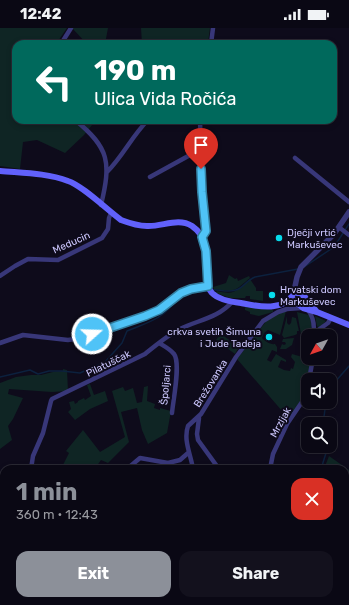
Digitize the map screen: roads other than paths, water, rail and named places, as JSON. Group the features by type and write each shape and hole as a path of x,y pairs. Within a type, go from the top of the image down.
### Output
{"main road":[{"path":"0,170 51,176 69,181 111,213 128,223 148,226 183,222 191,226 202,237 206,251 210,289 219,298 232,302 272,307 284,304 291,298 294,291 302,295 310,302 317,312"},
{"path":"291,298 305,309 317,312 349,325"},
{"path":"305,309 310,302"}],"street":[{"path":"64,40 71,28"},
{"path":"212,40 213,28"},
{"path":"80,124 88,130 102,149 106,160 107,172 101,205"},
{"path":"107,172 116,163 144,124"},
{"path":"200,124 202,192 206,231 202,237"},
{"path":"150,177 201,149"},
{"path":"295,158 349,202"},
{"path":"294,291 300,269 324,245 344,231 349,212"},
{"name":"Meducin","path":"0,276 14,266 28,260 58,260 102,238 108,229 111,213"},
{"path":"0,343 23,335 68,340 81,338 159,310 181,293 191,289 210,289"},
{"name":"Pilatuščak","path":"31,465 31,461 43,434 52,399 145,354 181,329 217,314 232,302"},
{"name":"Brežovanka","path":"192,465 188,454 187,428 198,418 236,357 264,321 278,312 287,309 305,309"},
{"path":"305,309 313,320 313,329"},
{"path":"320,329 332,318"},
{"name":"Špoljarci","path":"159,343 173,353 177,358 172,413"},
{"name":"Mrzljak","path":"271,465 276,448 287,424 301,403"},
{"path":"198,418 198,440 216,465"},
{"path":"132,465 140,458 168,463 180,460 188,454"}],"waterway":[{"path":"304,267 334,247 349,224"},
{"path":"212,290 236,290 255,277 298,269"},
{"path":"0,377 30,370 38,374 49,371 80,373 105,362 122,343 127,331 146,324 159,317 184,295 193,292 209,291"},
{"path":"337,380 349,366"},
{"path":"324,417 325,409"},
{"path":"322,465 326,453"}],"place":[{"name":"Dječji vrtić Markuševec","path":"279,238"},
{"name":"Hrvatski dom Markuševec","path":"272,295"},
{"name":"crkva svetih Šimuna i Jude Tadeja","path":"269,337"}]}
